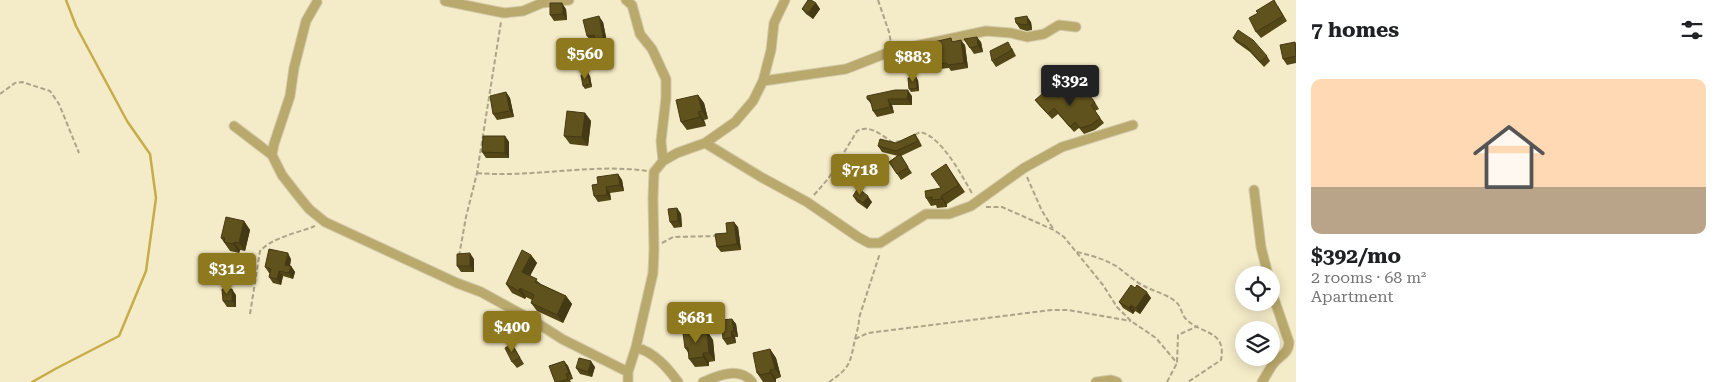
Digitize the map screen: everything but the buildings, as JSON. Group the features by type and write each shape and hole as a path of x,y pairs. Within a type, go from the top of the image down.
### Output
{"street":[{"path":"445,1 504,13 523,11 542,3 569,0"},
{"path":"626,0 632,5 640,34 652,49 666,79 666,98 661,141 663,161"},
{"path":"628,382 628,372 636,347 653,273 652,198 654,172 663,161 677,153 705,143 735,122 754,101 763,81 771,50 774,23 785,0"},
{"path":"272,155 290,96 294,68 306,21 317,2"},
{"path":"763,81 846,69 892,51 986,31 1011,33 1027,37 1044,34 1059,25 1076,27"},
{"path":"705,143 807,202 858,237 869,243 880,243 926,214 949,214 974,204 1024,168 1062,148 1133,125"},
{"path":"234,126 272,155 282,175 296,193 309,209 325,222 457,283 481,292 534,321 562,339 628,372"},
{"path":"1254,190 1261,247 1266,266"},
{"path":"1262,382 1274,362 1289,348 1289,342 1278,311"},
{"path":"636,347 645,350 664,365 678,382"},
{"path":"703,382 721,375 737,373 749,378 752,382"},
{"path":"1096,382 1111,380 1118,382"}],"path":[{"path":"878,0 890,32 892,51"},
{"path":"458,264 466,216 477,173 504,13"},
{"path":"0,94 15,83 22,82 50,91 58,104 79,153"},
{"path":"807,202 828,180 857,131 863,128 873,130 892,142 908,140"},
{"path":"914,136 920,132 926,134 946,152 961,172 974,204 1002,207 1054,230 1064,237 1103,285 1116,307 1130,321 1156,338 1177,363"},
{"path":"1024,168 1042,211 1054,230"},
{"path":"477,173 503,175 584,169 638,169 654,172"},
{"path":"250,314 260,251 265,245 325,222"},
{"path":"654,250 672,237 725,235"},
{"path":"829,382 849,365 853,356 859,318 880,255 880,243"},
{"path":"1077,252 1095,256 1114,265 1143,286 1172,299 1178,304 1185,318 1216,337 1223,351 1221,360 1188,382"},
{"path":"855,338 868,333 1051,310 1068,310 1130,321"},
{"path":"1167,382 1177,363 1178,335 1198,326"}],"waterway":[{"path":"32,382 119,336 146,271 156,198 150,154 127,121 76,26 66,0"}]}
